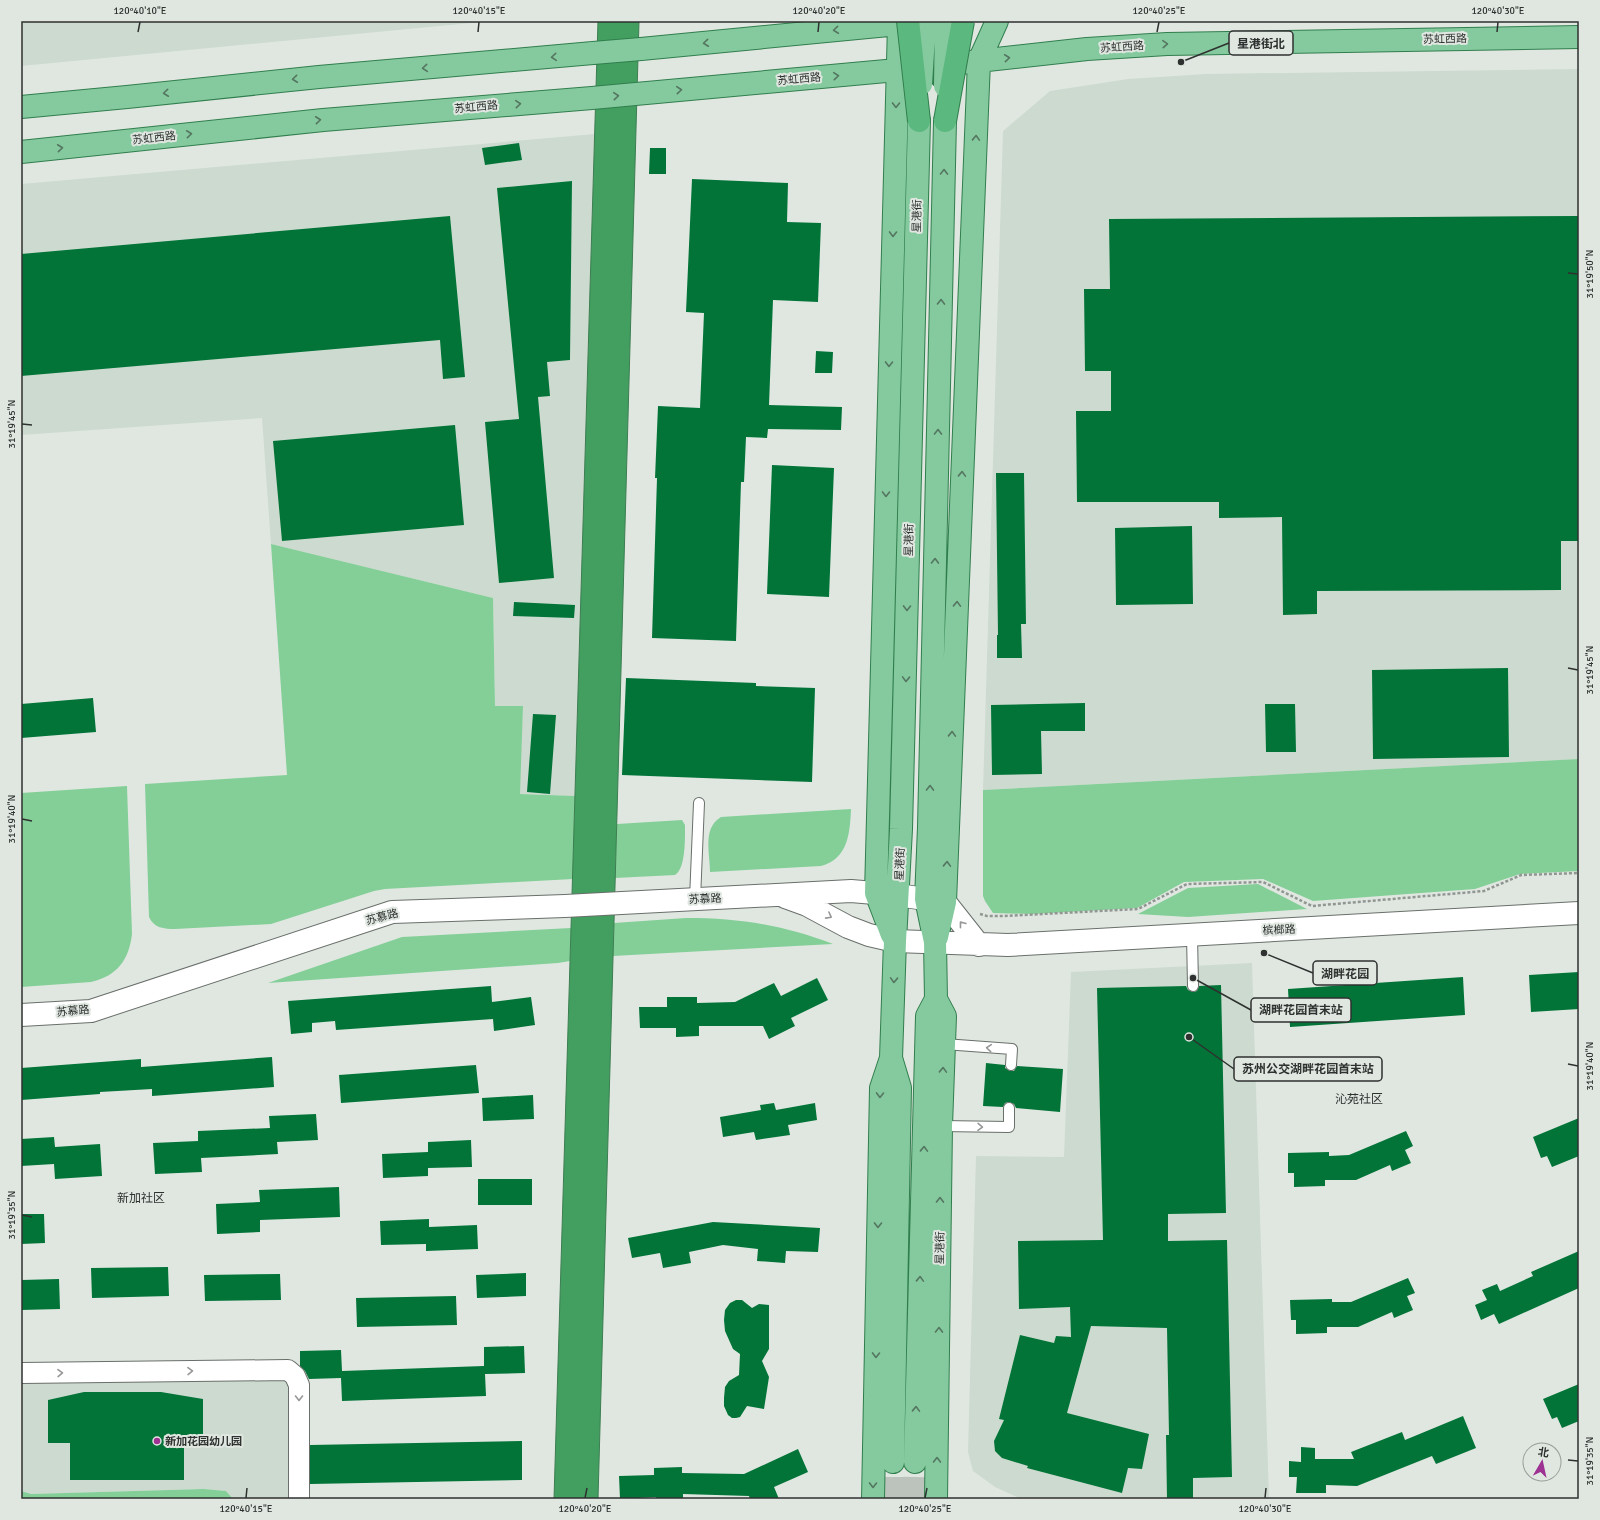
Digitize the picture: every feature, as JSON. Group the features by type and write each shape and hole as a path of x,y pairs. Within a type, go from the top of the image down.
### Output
{"highway":[{"path":"945,121 963,21"},
{"path":"903,22 919,121"}],"main road":[{"name":"星港街","path":"873,1499 880,1088 891,1058 895,941 902,829 919,121 925,21"},
{"path":"946,21 933,642 936,901 979,945"},
{"path":"21,107 319,76 641,49 903,22 958,21"},
{"path":"936,901 979,61 997,21"},
{"path":"895,941 876,893 897,70 903,22"},
{"name":"苏虹西路","path":"21,152 323,120 640,94 897,70 1087,49 1167,44 1579,37"},
{"name":"苏慕路","path":"21,1015 91,1011 392,912 565,906 851,891 898,895 936,901"},
{"name":"苏慕路","path":"780,895 808,905 848,927 868,935 895,941 979,945"},
{"name":"星港街","path":"936,901 936,999 945,1016 936,1499"},
{"name":"槟榔路","path":"979,945 1008,945 1579,913"},
{"name":"星港街","path":"915,1462 927,1016 936,999"},
{"name":"星港街","path":"891,1058 900,1088 893,1462"}],"street":[{"path":"21,1373 288,1370 295,1376 299,1385 299,1499"}],"lane":[{"path":"695,899 699,803"},
{"path":"1192,935 1193,986"},
{"path":"944,1044 1012,1050 1011,1065"},
{"path":"942,1126 1009,1127 1010,1108"}],"path":[{"path":"979,914 988,916 1004,916 1138,909 1187,884 1263,882 1312,906 1484,891 1521,875 1579,874"}],"shaded area":[{"path":"21,21 492,21 21,66"},
{"path":"598,21 639,21 598,1499 554,1499"},
{"path":"1579,69 1579,759 983,790 1003,131 1050,91 1128,79 1206,74"},
{"path":"595,134 575,796 519,794 523,706 495,706 493,598 271,544 262,418 21,435 21,184"},
{"path":"271,544 493,598 495,706 523,706 520,794 575,796 573,879 385,889 374,891 271,924 175,929 157,926 151,921 149,917 145,784 287,775"},
{"path":"1579,759 1579,871 1520,874 1475,889 1313,901 1263,879 1184,882 1137,908 1032,914 993,913 983,896 983,790"},
{"path":"127,786 132,934 125,959 115,971 108,976 91,982 21,987 21,793"},
{"path":"851,809 850,827 846,844 837,858 830,863 821,866 710,872 708,850 709,834 715,822 721,817"},
{"path":"682,820 685,825 685,837 683,860 679,872 675,875 615,878 617,824"},
{"path":"1258,884 1307,909 1188,917 1138,914 1188,888"},
{"path":"686,918 725,919 779,927 815,937 833,944 613,956 614,923"},
{"path":"571,928 570,961 268,983 402,937"},
{"path":"1252,963 1269,1499 1021,1499 995,1487 973,1471 968,1452 976,1156 1064,1157 1071,972"},
{"name":"新加花园幼儿园","path":"279,1378 287,1382 293,1392 291,1499 233,1499 226,1491 204,1489 30,1494 21,1491 21,1384 24,1381"},
{"path":"204,1489 226,1491 233,1499 21,1499 21,1491 31,1494"}],"building":[{"path":"519,143 522,160 485,165 482,148"},
{"path":"650,148 666,148 666,174 649,174"},
{"path":"692,179 788,183 787,222 821,223 818,302 773,300 769,405 842,407 841,430 768,429 767,438 746,437 744,482 741,482 736,641 652,638 658,406 700,408 704,313 686,312"},
{"path":"572,181 570,360 547,362 550,396 538,397 554,578 499,583 485,422 519,419 497,188"},
{"path":"450,216 465,377 443,379 440,340 21,376 21,254"},
{"path":"1579,216 1579,541 1561,541 1561,590 1317,591 1317,614 1283,615 1282,517 1219,518 1219,502 1077,502 1076,411 1111,411 1111,371 1085,371 1084,289 1110,289 1109,219"},
{"path":"816,351 833,352 832,373 815,373"},
{"path":"455,425 464,525 282,541 273,441"},
{"path":"772,465 834,468 829,597 767,594"},
{"path":"996,473 1024,473 1026,624 1021,624 1022,658 997,658"},
{"path":"1192,526 1193,604 1116,605 1115,528"},
{"path":"514,602 575,605 574,618 513,616"},
{"path":"1508,668 1509,757 1373,759 1372,670"},
{"path":"626,678 756,683 756,686 815,688 812,782 622,775"},
{"path":"93,698 96,732 21,738 21,704"},
{"path":"1085,703 1085,731 1041,731 1042,774 992,775 991,705"},
{"path":"1265,704 1295,704 1296,752 1266,752"},
{"path":"533,714 556,715 550,794 527,792"},
{"path":"1579,972 1579,1009 1531,1012 1529,975"},
{"path":"1463,977 1465,1015 1290,1027 1288,989"},
{"path":"817,978 828,1000 791,1018 795,1026 769,1039 763,1026 699,1026 699,1036 676,1037 676,1028 640,1028 639,1007 667,1007 667,997 697,997 697,1003 735,1002 774,983 781,996"},
{"path":"1221,985 1226,1213 1168,1214 1168,1241 1227,1240 1232,1477 1193,1478 1193,1499 1167,1499 1166,1435 1169,1435 1167,1328 1091,1326 1067,1413 1149,1434 1142,1469 1128,1468 1122,1493 1027,1468 1028,1466 1002,1458 995,1451 994,1441 1004,1420 999,1419 1020,1335 1054,1343 1056,1336 1071,1337 1070,1307 1019,1309 1018,1241 1103,1240 1097,988 1186,986 1188,990 1193,992 1197,991 1199,986"},
{"path":"491,986 492,1002 531,997 535,1025 494,1031 493,1019 336,1030 335,1021 312,1023 312,1032 291,1034 288,1001"},
{"path":"272,1057 274,1087 152,1096 152,1089 100,1092 100,1094 21,1100 21,1068 141,1059 141,1067"},
{"path":"986,1063 1005,1065 1005,1068 1010,1071 1014,1071 1017,1066 1063,1069 1060,1112 1016,1108 1014,1104 1009,1102 1005,1103 1003,1107 983,1106"},
{"path":"476,1065 479,1093 341,1103 339,1075"},
{"path":"533,1095 534,1119 483,1121 482,1098"},
{"path":"774,1103 776,1110 815,1103 817,1120 788,1125 790,1135 756,1140 754,1132 723,1137 720,1117 761,1110 760,1105"},
{"path":"316,1114 318,1140 277,1142 278,1154 201,1158 202,1172 155,1174 153,1143 198,1141 198,1131 270,1128 269,1116"},
{"path":"1579,1118 1579,1156 1552,1167 1547,1156 1541,1158 1533,1137"},
{"path":"1406,1131 1413,1146 1405,1150 1411,1163 1392,1171 1390,1165 1356,1180 1325,1180 1325,1186 1294,1187 1294,1173 1288,1173 1288,1153 1329,1152 1329,1156 1349,1155"},
{"path":"54,1137 55,1147 100,1144 102,1176 55,1179 54,1164 21,1166 21,1139"},
{"path":"471,1140 472,1167 428,1168 428,1176 383,1178 382,1154 428,1152 428,1142"},
{"path":"478,1179 532,1179 532,1205 478,1205"},
{"path":"339,1187 340,1217 260,1220 260,1232 217,1234 216,1204 260,1202 259,1190"},
{"path":"21,1214 44,1214 45,1243 21,1244"},
{"path":"429,1219 429,1227 477,1225 478,1249 426,1251 426,1244 381,1245 380,1221"},
{"path":"713,1222 820,1228 818,1252 786,1251 785,1263 757,1261 758,1249 723,1245 689,1252 691,1263 663,1268 660,1253 632,1258 628,1238"},
{"path":"1579,1251 1579,1288 1499,1324 1494,1314 1481,1320 1475,1305 1487,1300 1482,1290 1497,1284 1500,1291 1533,1276 1531,1272"},
{"path":"168,1267 169,1296 92,1298 91,1268"},
{"path":"526,1273 526,1296 477,1298 476,1275"},
{"path":"280,1274 281,1300 205,1301 204,1275"},
{"path":"1408,1278 1415,1293 1407,1296 1413,1310 1394,1318 1392,1312 1358,1327 1327,1327 1327,1333 1296,1334 1296,1320 1291,1320 1290,1300 1332,1299 1332,1302 1351,1302"},
{"path":"59,1279 60,1309 21,1310 21,1280"},
{"path":"456,1296 457,1325 357,1327 356,1298"},
{"path":"736,1300 742,1300 752,1308 759,1304 769,1305 769,1349 762,1361 769,1377 764,1409 747,1406 740,1417 732,1418 728,1415 724,1406 725,1387 729,1381 739,1375 740,1354 733,1349 725,1331 724,1320 725,1310 730,1303"},
{"path":"524,1346 525,1373 485,1374 486,1396 342,1401 341,1378 309,1379 305,1371 300,1366 300,1351 341,1350 342,1371 484,1366 484,1347"},
{"path":"1579,1384 1579,1421 1562,1428 1557,1417 1552,1419 1543,1399"},
{"path":"84,1392 161,1392 203,1399 203,1443 184,1443 184,1480 70,1480 70,1443 48,1443 48,1400"},
{"path":"1463,1416 1476,1448 1436,1464 1432,1456 1357,1486 1326,1485 1326,1493 1296,1493 1297,1477 1289,1477 1289,1461 1301,1462 1301,1447 1315,1448 1315,1459 1354,1459 1351,1452 1402,1432 1405,1440"},
{"path":"522,1441 522,1480 310,1484 310,1445"},
{"path":"798,1449 808,1472 774,1487 779,1499 750,1499 749,1496 683,1494 683,1499 656,1499 656,1497 620,1499 619,1476 654,1475 654,1468 682,1467 682,1473 744,1474"}],"tunnel":[{"path":"893,1462 893,1499"},
{"path":"914,1499 915,1462"}],"place":[{"name":"星港街北","path":"1181,62"},
{"name":"湖畔花园","path":"1264,953"},
{"name":"湖畔花园首末站","path":"1193,978"},
{"name":"苏州公交湖畔花园首末站","path":"1189,1037"},
{"name":"新加花园幼儿园","path":"157,1441"}],"district":[{"name":"沁苑社区","path":"1359,1099"},
{"name":"新加社区","path":"141,1198"}]}
